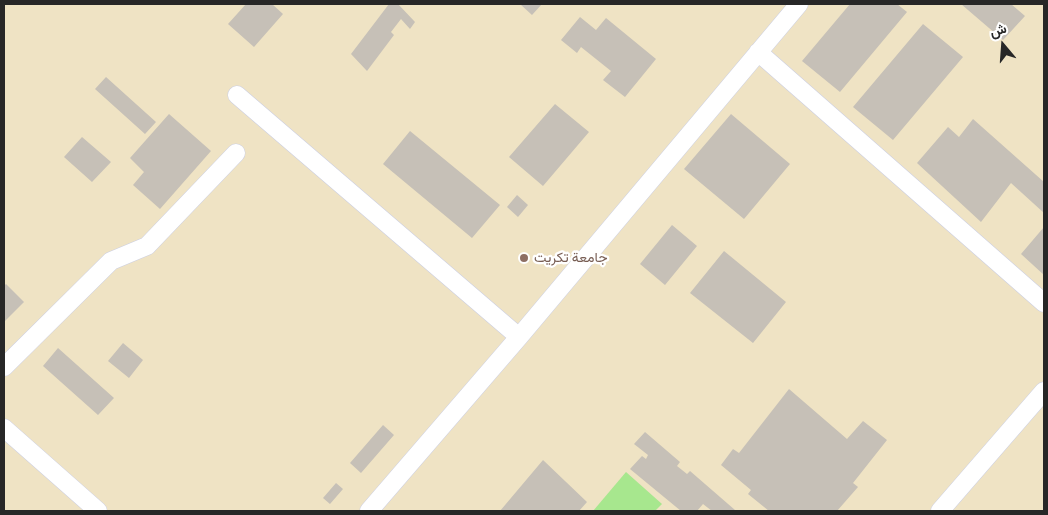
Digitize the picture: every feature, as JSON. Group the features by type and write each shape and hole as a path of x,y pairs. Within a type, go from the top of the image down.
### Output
{"street":[{"path":"369,511 519,337 799,4"},
{"path":"758,52 1044,303"},
{"path":"237,95 519,337"},
{"path":"4,367 111,261 147,246 236,153"},
{"path":"940,511 1044,391"},
{"path":"4,428 98,511"}],"shaded area":[{"name":"جامعة تكريت","path":"4,4 1044,4 1044,511 4,511"}],"green space":[{"path":"626,472 662,504 655,511 593,511"}],"building":[{"path":"246,4 272,4 283,14 254,47 228,24"},
{"path":"389,4 398,4 415,22 410,29 401,19 391,32 394,35 367,71 351,54"},
{"path":"520,4 542,4 532,15"},
{"path":"850,4 897,4 907,12 840,92 802,61"},
{"path":"961,4 1011,4 1025,16 1003,40"},
{"path":"580,17 596,30 606,18 656,59 625,97 603,80 611,71 581,47 577,53 561,40"},
{"path":"923,24 963,57 893,140 853,107"},
{"path":"106,77 156,122 145,134 95,89"},
{"path":"555,104 589,132 543,186 509,157"},
{"path":"169,114 211,151 160,209 133,185 144,172 130,158"},
{"path":"731,114 790,164 744,219 684,169"},
{"path":"973,119 1044,182 1044,213 1011,183 981,222 917,163 948,127 959,137"},
{"path":"410,131 500,205 472,238 383,164"},
{"path":"82,137 111,162 92,182 64,157"},
{"path":"517,195 528,205 518,217 507,207"},
{"path":"672,225 697,246 665,285 640,264"},
{"path":"1044,227 1044,275 1021,254"},
{"path":"724,251 786,302 753,343 690,293"},
{"path":"6,284 24,302 4,322 4,286"},
{"path":"123,343 143,360 129,378 108,361"},
{"path":"58,348 114,398 98,415 43,366"},
{"path":"789,389 847,439 863,421 887,440 853,483 858,487 837,511 769,511 748,494 751,490 721,465 733,449 739,453"},
{"path":"383,425 394,435 361,473 350,463"},
{"path":"645,432 680,462 677,466 687,474 690,471 735,510 712,511 703,504 697,511 681,511 630,469 642,456 646,459 648,455 634,444"},
{"path":"543,460 587,502 579,511 500,511"},
{"path":"336,483 343,489 330,504 323,498"}],"place":[{"name":"جامعة تكريت","path":"524,258"}]}
